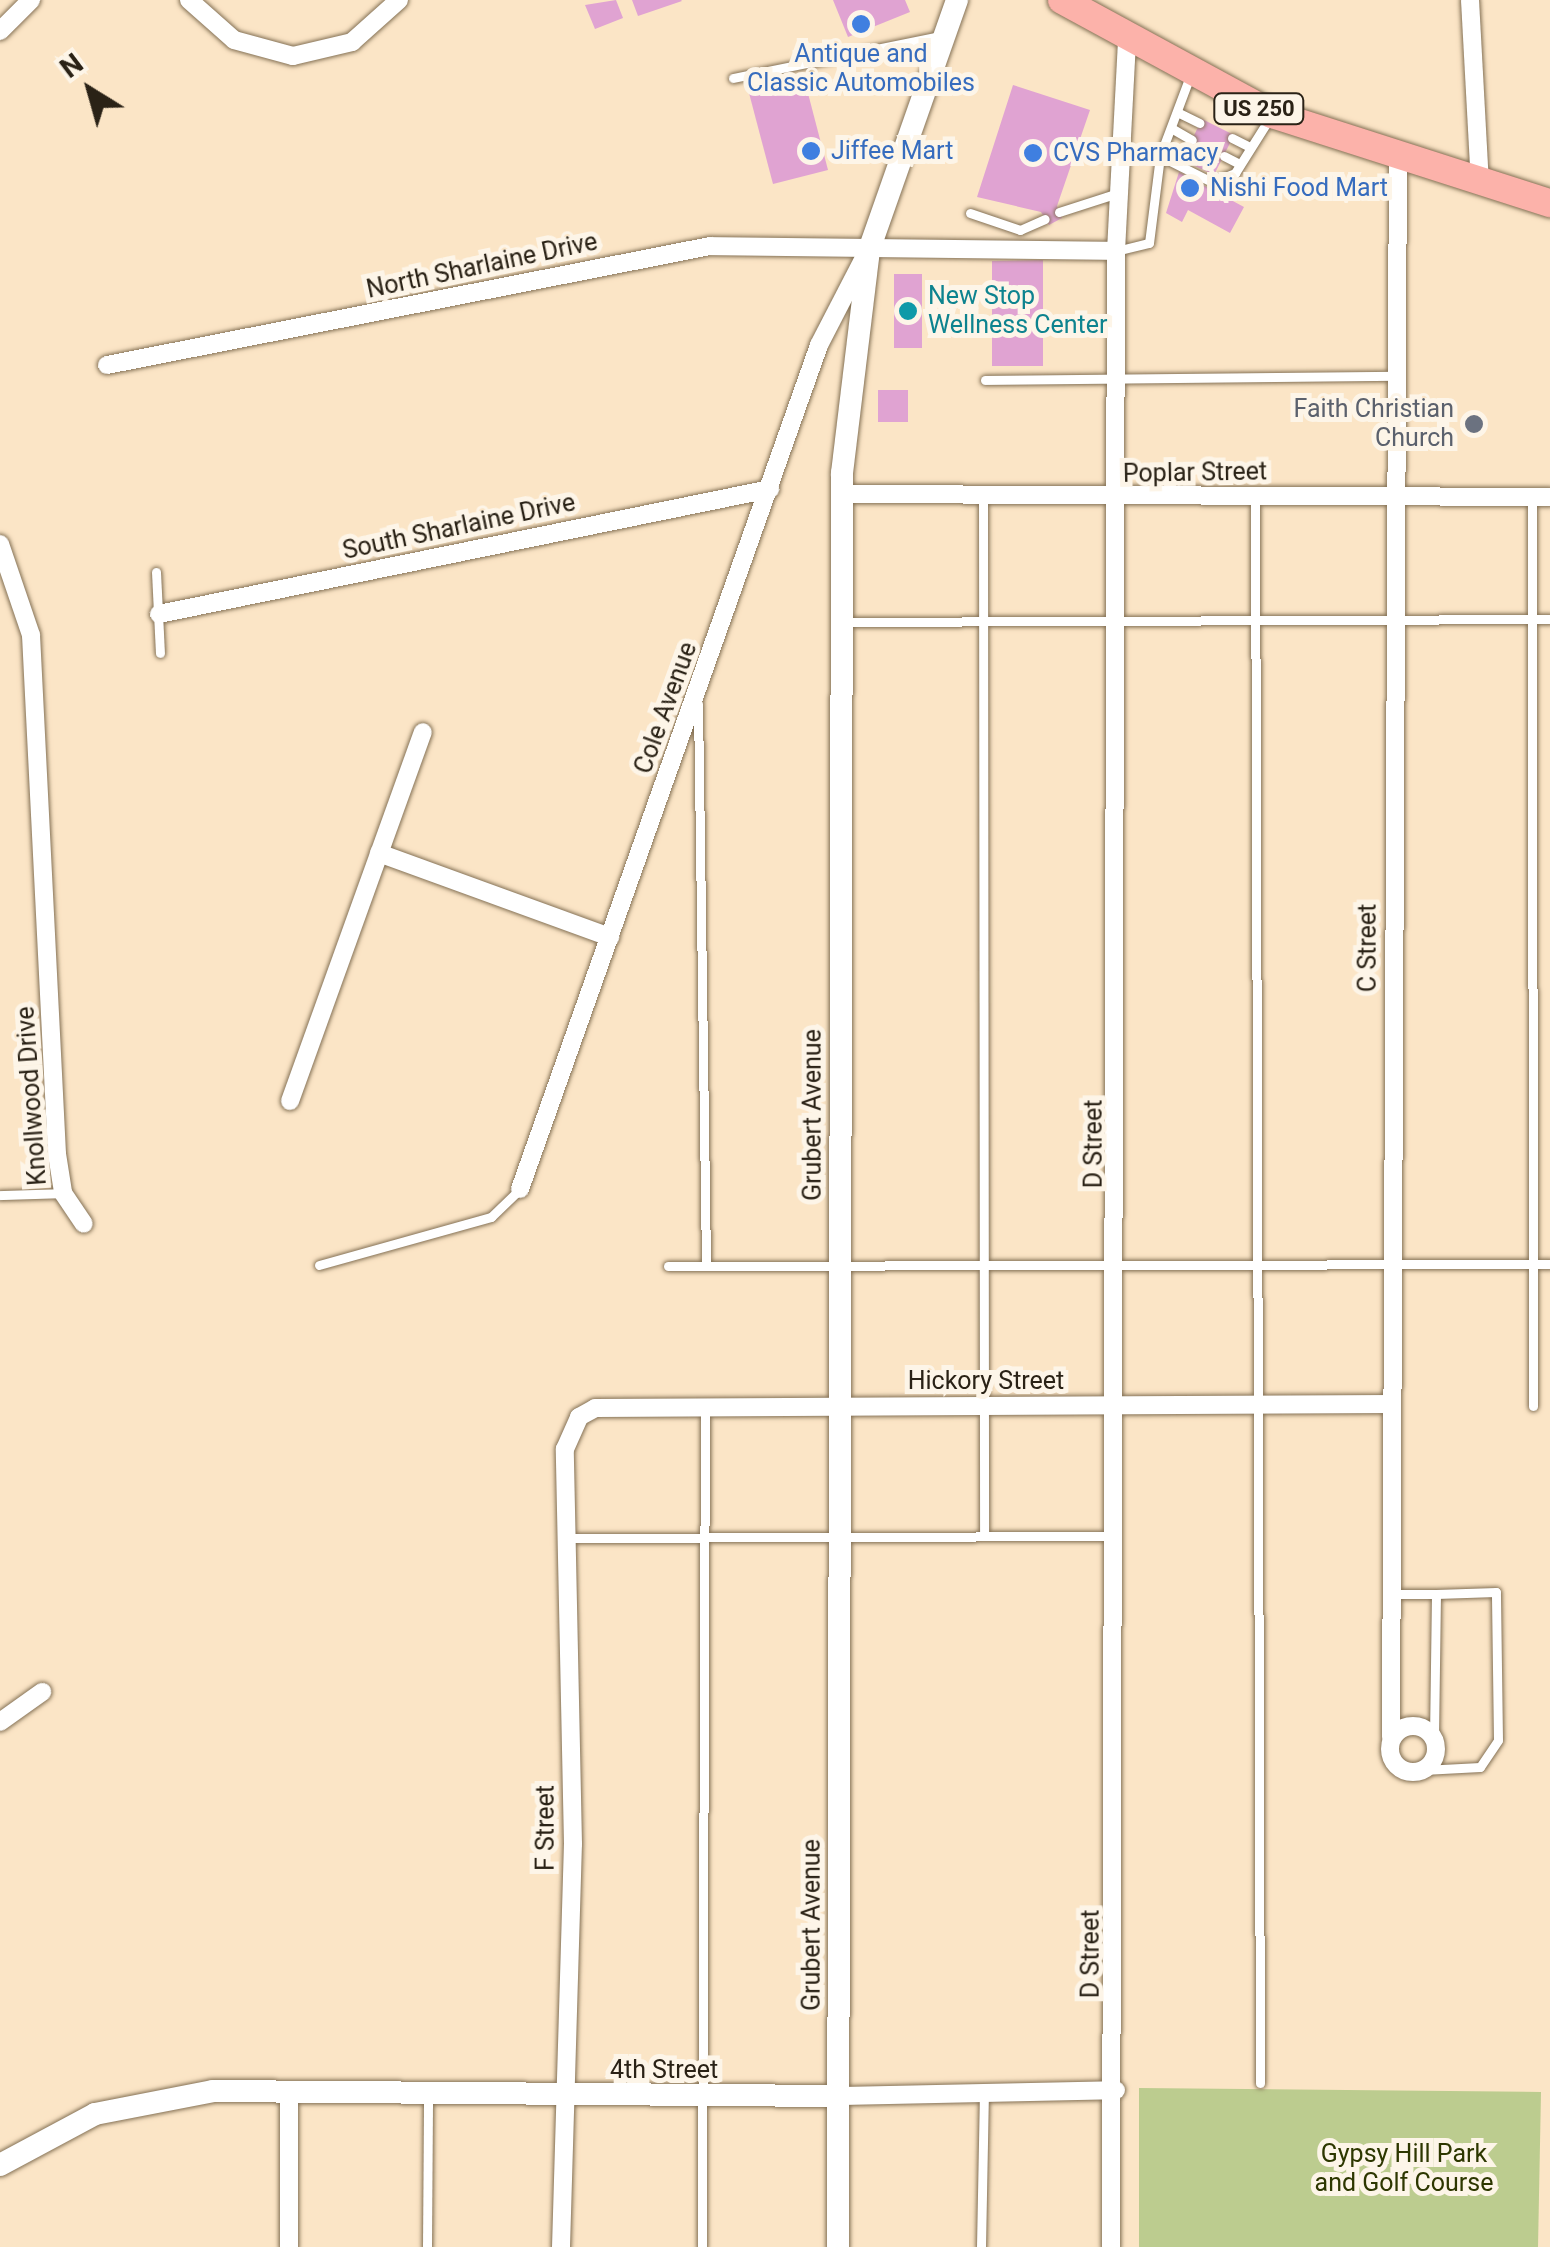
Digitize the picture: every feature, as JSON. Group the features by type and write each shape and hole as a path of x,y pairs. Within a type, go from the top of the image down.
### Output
{"main road":[{"name":"US 250","path":"1062,0 1127,42 1272,114 1398,159 1550,204"}],"street":[{"path":"0,30 31,0"},
{"path":"189,0 234,40 284,56 339,48 393,8"},
{"path":"1470,0 1480,184"},
{"name":"Grubert Avenue","path":"838,2247 841,494 869,250 953,3"},
{"name":"D Street","path":"1111,2247 1116,2090 1115,1406 1120,1265 1116,251 1127,42"},
{"name":"C Street","path":"1390,1737 1393,496 1398,159"},
{"name":"North Sharlaine Drive","path":"108,365 679,250 1116,251"},
{"name":"Cole Avenue","path":"520,1189 829,320 869,250"},
{"name":"South Sharlaine Drive","path":"158,614 770,488"},
{"name":"Poplar Street","path":"841,494 1117,498 1541,496"},
{"name":"Knollwood Drive","path":"0,544 32,648 63,1193 84,1224"},
{"path":"290,1101 423,732"},
{"path":"379,853 610,937"},
{"name":"Hickory Street","path":"583,1414 984,1404 1392,1404"},
{"name":"F Street","path":"562,2247 562,2098 573,1844 566,1444 583,1414"},
{"path":"0,1722 42,1692"},
{"path":"1411,1726 1434,1738 1436,1760 1424,1770 1395,1763 1390,1737 1411,1726"},
{"name":"4th Street","path":"0,2165 95,2114 213,2092 562,2098 1116,2090"},
{"path":"289,2093 289,2247"}],"lane":[{"path":"733,78 940,36"},
{"path":"1116,251 1148,243 1160,156 1190,76"},
{"path":"1177,112 1200,123"},
{"path":"1160,156 1212,182 1240,164 1272,114"},
{"path":"1171,128 1192,140"},
{"path":"1232,138 1250,147"},
{"path":"1224,156 1240,164"},
{"path":"1059,212 1119,193"},
{"path":"970,212 1020,230 1046,219"},
{"path":"985,380 1394,376"},
{"path":"983,496 980,624 984,1535"},
{"path":"1533,1406 1532,619 1541,496"},
{"path":"1255,497 1256,1264 1264,1401 1260,2083"},
{"path":"156,572 160,653"},
{"path":"842,622 1550,619"},
{"path":"698,694 706,1266"},
{"path":"319,1265 491,1218 520,1189"},
{"path":"0,1195 63,1193"},
{"path":"668,1266 1550,1264"},
{"path":"702,2247 705,1408"},
{"path":"565,1538 1114,1536"},
{"path":"1391,1594 1496,1592 1498,1740 1480,1767 1424,1770"},
{"path":"1434,1738 1436,1594"},
{"path":"981,2247 984,2093"},
{"path":"428,2095 428,2247"}],"green space":[{"name":"Gypsy Hill Park and Golf Course","path":"1139,2088 1541,2092 1538,2247 1139,2247"}],"building":[{"path":"616,0 623,18 595,29 585,5"},
{"path":"632,0 681,0 682,1 638,16"},
{"name":"Antique and Classic Automobiles","path":"833,0 905,0 910,12 848,37"},
{"path":"804,78 828,170 773,184 749,93"},
{"name":"CVS Pharmacy","path":"1013,85 1090,110 1057,206 1062,218 1049,225 1041,212 977,197"},
{"path":"1202,119 1234,135 1214,175 1182,160"},
{"name":"Nishi Food Mart","path":"1179,172 1244,207 1230,233 1188,210 1182,222 1166,213"},
{"path":"1043,260 1043,366 992,366 992,261"},
{"name":"New Stop Wellness Center","path":"894,274 922,274 922,348 894,348"},
{"path":"878,390 908,390 908,422 878,422"}],"place":[{"name":"Antique and Classic Automobiles","path":"861,24"},
{"name":"Jiffee Mart","path":"811,151"},
{"name":"CVS Pharmacy","path":"1033,153"},
{"name":"Nishi Food Mart","path":"1190,188"},
{"name":"New Stop Wellness Center","path":"908,311"},
{"name":"Faith Christian Church","path":"1474,424"}]}
